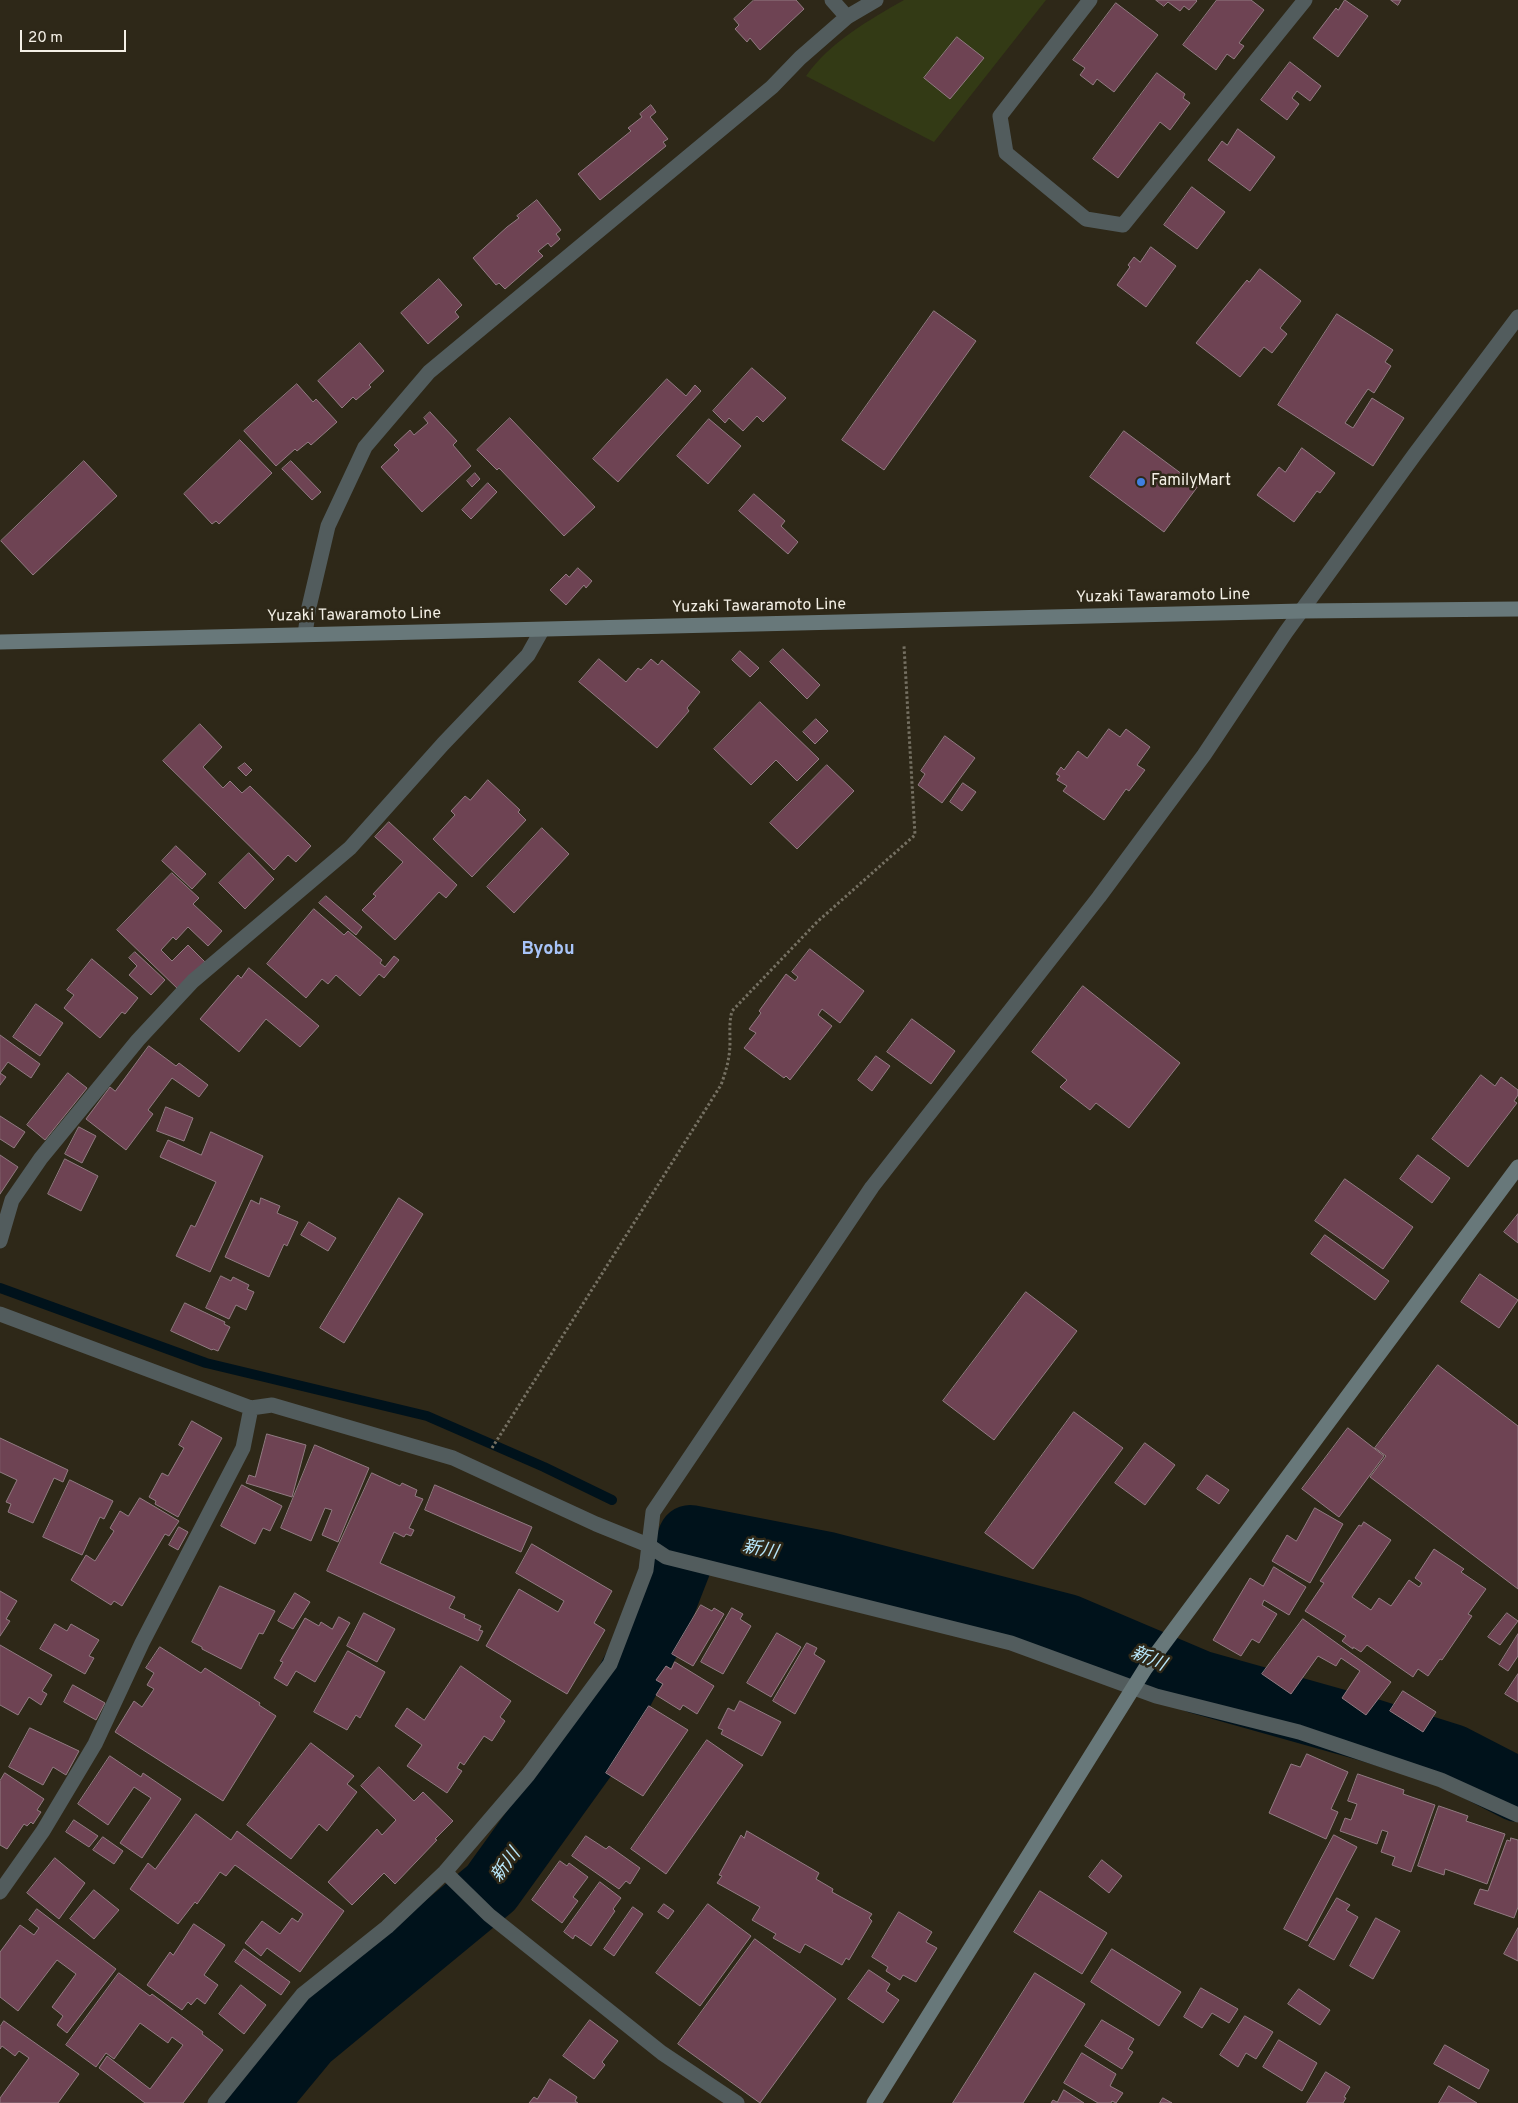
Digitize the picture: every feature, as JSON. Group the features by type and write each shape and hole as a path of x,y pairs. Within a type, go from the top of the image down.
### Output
{"main road":[{"name":"Yuzaki Tawaramoto Line","path":"0,642 1302,611 1518,609"},
{"path":"874,2103 1145,1669 1518,1167"}],"street":[{"path":"832,0 846,17"},
{"path":"305,634 308,607 328,526 365,447 429,372 772,87 800,58 846,17 876,0"},
{"path":"1090,0 1000,116 1006,153 1086,220 1123,225 1305,0"},
{"path":"216,2103 303,1994 387,1927 445,1872 528,1775 610,1664 646,1570 653,1512 872,1187 1099,897 1204,755 1286,632 1518,316"},
{"path":"0,1241 12,1200 41,1158 138,1040 193,981 350,848 443,744 528,655 542,630"},
{"path":"0,1314 251,1408 272,1405 453,1458 596,1524 648,1545 666,1557 1011,1643 1156,1696 1299,1732 1441,1780 1518,1815"},
{"path":"0,1892 43,1831 95,1744 142,1643 243,1448 251,1408"},
{"path":"445,1872 496,1922 662,2053 737,2103"}],"path":[{"path":"478,1469 721,1085 728,1067 729,1022 732,1011 817,922 914,835 904,620"}],"green space":[{"path":"904,0 1046,0 934,142 806,76 838,42"}],"building":[{"path":"754,0 796,0 804,9 760,50 750,38 747,42 735,29 739,25 734,19"},
{"path":"1156,0 1197,1 1189,10 1184,6 1180,11 1168,2 1164,6"},
{"path":"1217,0 1251,0 1264,10 1239,43 1244,46 1234,59 1227,54 1216,70 1183,45"},
{"path":"1345,0 1368,16 1338,57 1313,38 1336,8 1338,10"},
{"path":"1391,0 1401,0 1398,5"},
{"path":"1116,3 1158,35 1114,92 1097,79 1093,85 1080,75 1085,68 1073,60"},
{"path":"957,37 984,58 950,99 924,78"},
{"path":"1290,62 1321,86 1310,101 1297,91 1292,98 1299,104 1287,120 1261,100"},
{"path":"1157,73 1185,94 1183,98 1190,103 1170,130 1160,122 1118,178 1093,159"},
{"path":"651,105 656,112 650,117 668,139 663,142 666,146 600,200 578,174 631,131 628,128 642,117 640,114"},
{"path":"1238,129 1275,157 1250,191 1208,160 1222,141 1227,145"},
{"path":"1192,187 1225,212 1197,249 1164,225"},
{"path":"537,200 561,230 556,234 560,239 551,247 548,243 538,251 543,256 505,289 499,283 496,285 473,258 519,218 517,216"},
{"path":"1151,247 1176,266 1146,307 1117,285 1130,267 1128,265 1134,257 1140,262"},
{"path":"1260,269 1301,301 1280,328 1287,334 1272,353 1264,347 1240,377 1196,343 1247,280 1249,282"},
{"path":"439,279 462,305 455,312 459,317 428,344 401,313"},
{"path":"934,311 976,341 884,470 842,440"},
{"path":"1337,314 1393,350 1385,362 1391,366 1374,393 1368,389 1345,423 1353,428 1372,398 1404,418 1373,466 1278,405"},
{"path":"360,343 384,371 369,385 371,387 356,400 353,397 342,408 318,381"},
{"path":"752,368 786,398 763,422 757,416 743,431 729,418 725,423 713,411"},
{"path":"667,379 686,396 695,385 701,391 618,482 593,459"},
{"path":"297,384 313,402 316,399 337,422 311,445 308,442 297,451 295,449 276,466 244,431"},
{"path":"430,412 457,441 453,445 471,466 422,512 381,467 399,450 394,445 410,430 414,435 428,423 424,418"},
{"path":"510,418 595,507 564,536 499,468 497,470 477,450"},
{"path":"709,419 741,446 708,484 677,456"},
{"path":"1124,431 1198,486 1164,532 1090,477"},
{"path":"240,440 272,473 219,524 216,521 212,524 184,494"},
{"path":"1302,448 1335,473 1320,493 1317,491 1294,522 1257,495 1279,467 1285,472"},
{"path":"84,461 117,496 33,575 1,541"},
{"path":"291,461 321,492 312,500 282,469"},
{"path":"475,473 480,479 472,487 467,481"},
{"path":"488,483 497,492 471,519 462,510"},
{"path":"754,494 785,521 781,526 798,542 788,554 739,511"},
{"path":"578,568 592,581 586,588 584,585 566,605 550,590 566,574 569,577"},
{"path":"783,649 820,685 807,699 770,662"},
{"path":"740,651 759,668 750,677 732,660"},
{"path":"599,659 626,682 638,668 641,670 651,659 658,665 662,660 700,692 687,708 689,711 657,748 579,682"},
{"path":"760,702 819,759 797,781 776,760 751,785 714,749"},
{"path":"816,719 828,731 815,744 803,732"},
{"path":"200,724 222,747 203,767 223,788 230,781 242,793 250,786 311,846 296,862 288,855 274,870 163,761"},
{"path":"1109,729 1120,737 1126,729 1150,747 1137,765 1145,770 1129,791 1126,789 1104,820 1063,791 1067,786 1057,780 1060,776 1056,774 1061,767 1064,770 1078,751 1087,758"},
{"path":"945,736 975,758 942,803 918,785 925,774 921,771"},
{"path":"245,763 252,770 246,776 238,768"},
{"path":"827,765 854,791 797,849 770,823"},
{"path":"488,780 520,810 518,812 526,820 472,877 433,839 455,815 451,811 465,796 470,800"},
{"path":"963,783 976,792 962,811 950,802"},
{"path":"389,822 457,885 446,898 439,892 395,940 362,910 376,896 373,894 403,862 375,837"},
{"path":"542,828 569,854 514,913 487,887"},
{"path":"176,846 206,874 192,889 162,861"},
{"path":"249,853 274,879 245,909 219,883"},
{"path":"172,873 199,898 193,904 222,931 208,946 188,927 176,940 173,937 161,950 172,961 188,945 205,962 179,990 117,930"},
{"path":"326,896 362,927 356,935 319,903"},
{"path":"314,909 344,935 348,931 382,960 380,963 385,967 394,956 399,960 384,978 379,974 360,996 336,975 328,984 322,979 306,998 267,964"},
{"path":"810,949 864,991 840,1023 822,1009 818,1015 832,1026 790,1080 786,1076 784,1078 744,1048 756,1033 749,1029 761,1013 759,1011 786,974 795,981 798,977 792,972"},
{"path":"135,952 165,980 151,995 129,975 137,966 129,958"},
{"path":"92,959 138,998 125,1014 122,1012 100,1038 64,1008 74,995 67,990"},
{"path":"249,968 319,1026 300,1047 266,1019 239,1052 200,1019 238,975 241,978"},
{"path":"1083,986 1180,1063 1129,1128 1096,1103 1090,1110 1060,1087 1067,1080 1032,1052"},
{"path":"36,1004 63,1023 40,1056 13,1037"},
{"path":"912,1019 955,1051 931,1084 887,1052"},
{"path":"0,1035 40,1064 31,1078 8,1062 0,1073"},
{"path":"149,1046 176,1066 179,1063 208,1085 199,1097 172,1078 148,1110 153,1114 126,1150 86,1119 110,1087 115,1091"},
{"path":"876,1056 890,1066 872,1091 858,1080"},
{"path":"0,1073 6,1077 0,1085"},
{"path":"68,1073 87,1088 45,1140 27,1125"},
{"path":"1481,1075 1495,1086 1501,1077 1518,1090 1518,1095 1514,1101 1517,1103 1468,1167 1432,1139"},
{"path":"166,1107 193,1118 184,1141 157,1131"},
{"path":"0,1116 25,1132 14,1148 0,1139"},
{"path":"79,1127 96,1136 82,1163 65,1154"},
{"path":"211,1132 263,1156 210,1272 176,1256 191,1225 195,1227 216,1182 160,1157 168,1140 201,1155"},
{"path":"0,1155 18,1167 0,1194"},
{"path":"1418,1155 1450,1178 1432,1203 1400,1179"},
{"path":"65,1159 98,1176 81,1211 48,1194"},
{"path":"1345,1179 1413,1227 1383,1269 1315,1221"},
{"path":"261,1198 280,1206 277,1213 298,1222 287,1246 284,1244 269,1277 225,1257 251,1200 259,1204"},
{"path":"399,1198 423,1214 344,1343 320,1328"},
{"path":"1518,1214 1518,1243 1504,1232"},
{"path":"309,1222 336,1238 328,1251 301,1235"},
{"path":"1325,1235 1389,1281 1375,1300 1311,1254"},
{"path":"1480,1274 1518,1300 1499,1328 1461,1302"},
{"path":"221,1276 231,1281 233,1277 249,1285 247,1289 254,1292 246,1310 236,1305 229,1319 206,1308"},
{"path":"1026,1292 1077,1331 994,1440 943,1401"},
{"path":"185,1303 225,1322 224,1324 230,1327 218,1351 171,1331"},
{"path":"1438,1365 1518,1426 1518,1589 1370,1477 1386,1456 1375,1448"},
{"path":"1074,1412 1123,1448 1033,1569 985,1533"},
{"path":"192,1421 222,1438 178,1517 155,1504 156,1501 149,1497 162,1473 168,1476 184,1448 179,1445"},
{"path":"1348,1428 1384,1456 1339,1517 1302,1489"},
{"path":"267,1434 306,1445 292,1497 246,1483 249,1475 255,1477"},
{"path":"0,1438 68,1470 63,1482 54,1478 33,1523 8,1512 11,1504 6,1502 17,1480 0,1472"},
{"path":"1145,1443 1175,1465 1145,1505 1115,1483"},
{"path":"315,1445 369,1468 338,1542 322,1535 332,1510 325,1508 311,1541 281,1528"},
{"path":"372,1473 400,1486 402,1483 417,1490 415,1496 423,1499 409,1528 414,1530 411,1536 406,1534 404,1537 394,1532 380,1563 455,1597 449,1608 465,1615 464,1618 481,1626 479,1630 483,1631 478,1641 327,1571"},
{"path":"1207,1475 1229,1490 1219,1504 1197,1489"},
{"path":"70,1480 113,1501 104,1519 100,1517 82,1555 43,1537"},
{"path":"242,1485 282,1506 270,1531 263,1528 255,1544 221,1526"},
{"path":"435,1485 532,1527 521,1552 425,1510"},
{"path":"140,1498 179,1521 169,1536 165,1534 122,1606 114,1601 111,1605 71,1580 86,1555 95,1561 114,1531 110,1528 120,1511 128,1516"},
{"path":"1315,1508 1343,1524 1310,1583 1272,1561 1287,1535 1296,1541"},
{"path":"1364,1522 1391,1540 1352,1597 1371,1610 1379,1598 1391,1606 1409,1580 1419,1587 1422,1583 1415,1578 1434,1549 1464,1569 1461,1572 1486,1589 1468,1614 1472,1616 1442,1660 1440,1659 1428,1676 1418,1669 1413,1677 1367,1645 1361,1652 1353,1647 1353,1649 1342,1641 1346,1636 1305,1611 1324,1583 1320,1581 1359,1525 1361,1526"},
{"path":"179,1527 188,1532 178,1550 169,1545"},
{"path":"532,1544 612,1591 594,1623 605,1630 567,1694 486,1646 519,1589 558,1612 564,1601 516,1573"},
{"path":"1274,1567 1306,1587 1289,1615 1264,1600 1262,1605 1277,1614 1259,1643 1252,1639 1241,1656 1213,1640 1250,1578 1263,1586"},
{"path":"220,1586 275,1611 263,1634 259,1633 241,1669 192,1642"},
{"path":"0,1591 17,1601 6,1619 10,1621 0,1636"},
{"path":"295,1593 310,1602 293,1629 278,1621"},
{"path":"701,1605 712,1611 714,1608 724,1614 693,1666 672,1654"},
{"path":"732,1608 743,1614 740,1619 751,1626 723,1674 701,1662"},
{"path":"364,1613 395,1629 377,1662 347,1646"},
{"path":"1507,1613 1518,1621 1500,1645 1488,1637"},
{"path":"339,1617 350,1623 315,1682 296,1671 287,1686 274,1678 283,1662 280,1661 305,1618 319,1626 321,1622 332,1629"},
{"path":"1303,1619 1391,1682 1366,1715 1342,1698 1360,1671 1341,1658 1336,1666 1318,1656 1291,1694 1262,1674"},
{"path":"55,1624 67,1631 71,1624 99,1640 89,1656 94,1658 85,1674 40,1649"},
{"path":"777,1633 801,1647 771,1697 747,1683"},
{"path":"1518,1634 1518,1656 1508,1671 1499,1665"},
{"path":"807,1643 817,1648 814,1654 825,1661 795,1714 773,1701"},
{"path":"0,1645 52,1675 42,1691 47,1694 41,1705 29,1697 18,1715 0,1705"},
{"path":"160,1647 201,1673 205,1668 260,1703 259,1705 276,1716 223,1801 115,1732 134,1701 142,1707 154,1689 147,1685 154,1673 146,1668"},
{"path":"348,1651 385,1672 360,1718 356,1715 347,1730 314,1712"},
{"path":"675,1662 714,1686 697,1714 683,1705 680,1710 656,1695 663,1684 656,1680 666,1666 671,1669"},
{"path":"461,1666 511,1701 500,1717 505,1721 492,1741 484,1736 464,1765 460,1762 457,1768 462,1771 447,1793 407,1766 422,1745 395,1726 407,1708 424,1720"},
{"path":"1518,1674 1518,1702 1505,1694"},
{"path":"73,1685 105,1703 96,1720 64,1702"},
{"path":"1403,1691 1436,1712 1423,1732 1390,1711"},
{"path":"740,1701 781,1722 762,1756 721,1734 723,1730 718,1728 728,1708 734,1711"},
{"path":"649,1706 688,1730 643,1796 606,1773"},
{"path":"30,1728 79,1751 66,1775 53,1767 43,1785 9,1767"},
{"path":"707,1740 743,1765 666,1874 631,1849"},
{"path":"311,1743 354,1776 347,1784 357,1792 327,1831 319,1824 291,1859 247,1825"},
{"path":"1307,1754 1348,1772 1331,1809 1338,1812 1326,1839 1269,1813 1291,1764 1300,1767"},
{"path":"110,1756 141,1777 143,1773 181,1799 142,1858 120,1843 151,1798 134,1787 108,1825 78,1804"},
{"path":"379,1767 414,1801 423,1792 453,1821 395,1884 384,1873 352,1905 328,1882 377,1829 382,1835 396,1820 361,1786"},
{"path":"5,1773 44,1799 37,1810 41,1812 33,1824 31,1822 27,1826 24,1824 7,1849 0,1845 0,1781"},
{"path":"1358,1774 1404,1790 1403,1794 1435,1805 1411,1872 1392,1865 1395,1857 1381,1852 1388,1832 1382,1830 1377,1844 1340,1831 1345,1818 1351,1820 1357,1804 1348,1801"},
{"path":"1439,1806 1468,1816 1466,1821 1505,1834 1487,1884 1445,1869 1444,1875 1418,1866"},
{"path":"196,1814 231,1840 237,1831 344,1911 300,1972 267,1948 261,1956 245,1943 262,1921 280,1934 292,1918 298,1922 303,1914 235,1865 226,1876 220,1872 197,1904 195,1902 178,1924 130,1889 148,1863 155,1869"},
{"path":"74,1820 98,1836 89,1847 66,1832"},
{"path":"747,1831 819,1873 816,1879 833,1889 832,1892 872,1914 869,1918 872,1921 849,1960 846,1958 842,1965 805,1944 800,1953 773,1938 776,1934 752,1920 760,1907 717,1883 722,1876 719,1875 741,1835 744,1838"},
{"path":"1334,1835 1357,1847 1307,1941 1284,1929"},
{"path":"586,1836 606,1849 609,1846 640,1868 630,1884 626,1881 619,1889 572,1856"},
{"path":"103,1837 123,1851 114,1864 93,1850"},
{"path":"1511,1838 1518,1840 1518,1907 1514,1918 1474,1904 1480,1889 1488,1891 1507,1840 1510,1841"},
{"path":"55,1858 85,1883 59,1919 27,1893"},
{"path":"1102,1860 1122,1876 1109,1893 1089,1877"},
{"path":"560,1861 567,1866 569,1863 588,1877 573,1897 578,1901 562,1923 532,1900"},
{"path":"600,1882 621,1898 613,1909 615,1911 591,1946 575,1935 573,1939 564,1932"},
{"path":"94,1890 119,1910 94,1939 70,1919"},
{"path":"1040,1891 1107,1933 1082,1974 1014,1932"},
{"path":"1337,1898 1350,1905 1346,1910 1358,1917 1334,1960 1309,1946"},
{"path":"664,1904 674,1911 668,1919 658,1912"},
{"path":"708,1904 751,1936 700,2006 656,1973"},
{"path":"633,1907 643,1914 614,1956 604,1949"},
{"path":"37,1909 116,1969 67,2033 57,2025 63,2016 52,2007 76,1974 57,1960 18,2011 0,1997 0,1952 20,1925 34,1935 39,1928 29,1920"},
{"path":"899,1912 932,1932 926,1942 937,1948 916,1982 903,1975 900,1980 886,1971 888,1967 872,1957"},
{"path":"1376,1918 1400,1931 1373,1979 1350,1966"},
{"path":"194,1924 225,1945 204,1975 218,1985 205,2004 197,1998 191,2005 188,2002 182,2010 147,1985 170,1952 173,1955"},
{"path":"1518,1928 1518,1961 1504,1954"},
{"path":"755,1939 836,1999 760,2103 678,2044"},
{"path":"244,1949 290,1982 281,1995 235,1962"},
{"path":"1112,1949 1181,1992 1159,2026 1091,1982"},
{"path":"869,1970 890,1984 886,1991 899,2000 883,2023 848,1999"},
{"path":"119,1973 150,1996 152,1994 203,2032 202,2034 223,2050 183,2103 145,2103 99,2068 107,2056 150,2089 183,2045 172,2037 168,2043 140,2023 114,2059 106,2053 96,2067 66,2045"},
{"path":"1035,1973 1085,2004 1023,2103 953,2103"},
{"path":"241,1985 266,2005 244,2034 219,2014"},
{"path":"1201,1988 1238,2009 1229,2023 1212,2013 1202,2028 1184,2017"},
{"path":"1299,1989 1330,2010 1320,2025 1288,2004"},
{"path":"1245,2016 1273,2032 1256,2059 1246,2053 1238,2067 1220,2055"},
{"path":"590,2020 618,2041 602,2062 605,2065 594,2079 563,2056"},
{"path":"1102,2020 1134,2039 1128,2049 1133,2052 1122,2069 1085,2046"},
{"path":"4,2021 79,2074 58,2103 0,2103 0,2098 29,2058 19,2051 15,2056 2,2046 0,2049 0,2027"},
{"path":"1279,2040 1317,2063 1302,2091 1263,2067"},
{"path":"1445,2045 1489,2070 1479,2089 1434,2064"},
{"path":"1082,2053 1116,2074 1110,2086 1123,2093 1116,2103 1112,2101 1111,2103 1098,2103 1064,2083"},
{"path":"1326,2072 1350,2087 1343,2103 1307,2103"},
{"path":"550,2079 577,2097 575,2101 578,2103 529,2103 534,2097 537,2099"},
{"path":"1449,2086 1477,2103 1439,2103"},
{"path":"1064,2090 1084,2103 1051,2103 1053,2100 1057,2102"},
{"path":"1163,2098 1172,2103 1160,2103"}],"waterway":[{"path":"0,1288 206,1363 427,1416 544,1467 612,1500"},
{"path":"677,1530 690,1537"},
{"name":"新川","path":"255,2103 308,2039 491,1888 591,1749 651,1637 690,1537 828,1564 1067,1626 1199,1682 1366,1729 1452,1756 1518,1790"}],"place":[{"name":"FamilyMart","path":"1141,482"}],"district":[{"name":"Byobu","path":"548,950"}]}
